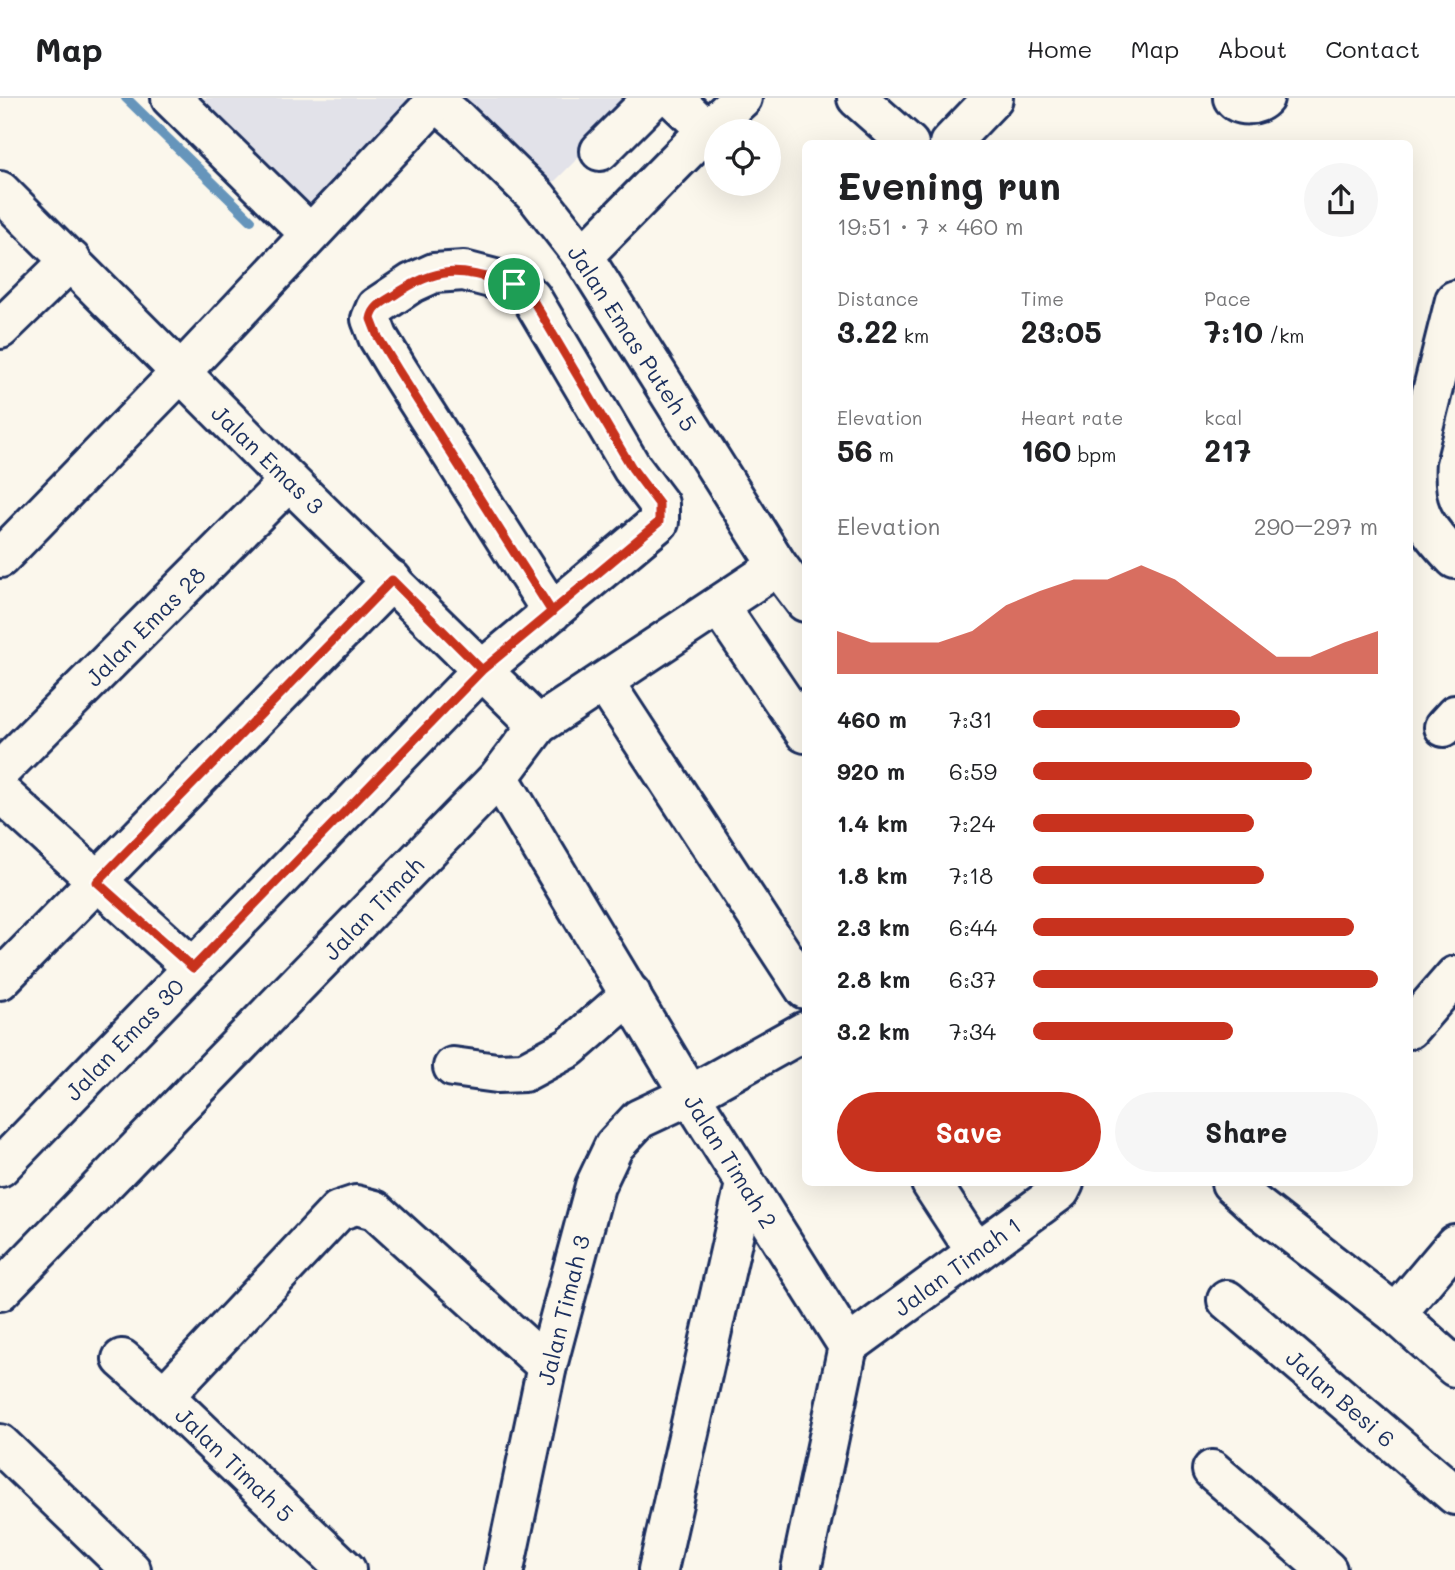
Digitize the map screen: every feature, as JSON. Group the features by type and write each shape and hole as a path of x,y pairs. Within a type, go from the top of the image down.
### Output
{"street":[{"path":"171,98 310,234"},
{"path":"600,151 653,98"},
{"path":"673,98 704,127"},
{"path":"719,119 742,98"},
{"path":"857,98 904,140"},
{"path":"953,140 993,98"},
{"path":"1233,98 1236,102 1248,104 1264,98"},
{"path":"0,558 180,373 435,99"},
{"name":"Jalan Emas Puteh 5","path":"435,99 537,197 583,256 778,566 802,598"},
{"path":"583,256 704,133"},
{"name":"Jalan Emas 3","path":"0,191 180,373 538,725"},
{"path":"0,329 71,260"},
{"name":"Jalan Emas 30","path":"0,1167 482,670 552,612 659,522 659,504 632,468 531,297 514,284 464,271 434,273 411,283 376,307 371,319 378,337 552,612"},
{"path":"1455,300 1415,460 1413,483 1418,509 1430,532 1455,559"},
{"name":"Jalan Emas 28","path":"0,771 289,481"},
{"name":"Jalan Timah","path":"0,1292 499,777 538,725 778,566"},
{"path":"0,980 392,580"},
{"path":"719,607 802,729"},
{"path":"604,682 802,984"},
{"name":"Jalan Timah 2","path":"499,777 690,1095 848,1346"},
{"path":"0,792 193,968"},
{"path":"1413,1024 1455,976"},
{"path":"453,1067 497,1073 524,1072 569,1048 631,994"},
{"name":"Jalan Timah 3","path":"504,1570 547,1366 595,1186 614,1146 639,1119 690,1095 802,1033"},
{"path":"658,1570 745,1184"},
{"path":"933,1186 976,1252"},
{"name":"Jalan Timah 1","path":"848,1346 1060,1191 1062,1186"},
{"path":"1234,1186 1396,1314 1455,1367"},
{"path":"164,1396 338,1211 356,1205 376,1210 547,1366"},
{"path":"1396,1314 1455,1244"},
{"name":"Jalan Besi 6","path":"1227,1300 1455,1495"},
{"path":"801,1570 848,1346"},
{"name":"Jalan Timah 5","path":"122,1359 346,1570"},
{"path":"0,1444 131,1570"},
{"path":"1212,1470 1327,1570"}],"shaded area":[{"path":"178,98 405,98 415,108 306,221"},
{"path":"461,98 638,98 553,183"}],"waterway":[{"path":"126,98 251,220"}],"route":[{"path":"514,284 464,271 434,273 411,283 376,307 371,319 378,337 398,370 552,612 482,670 392,580 97,882 193,968 482,670 552,612 659,522 659,504 632,468 531,297 514,284"}]}
